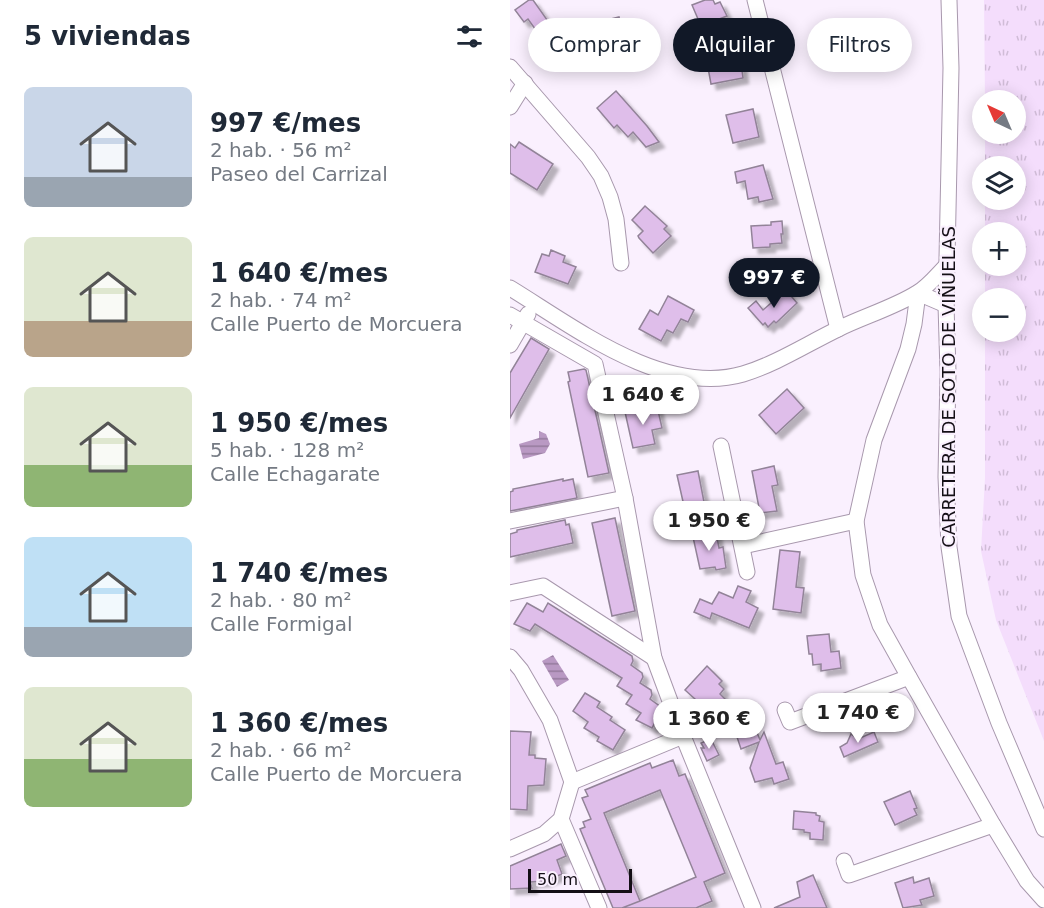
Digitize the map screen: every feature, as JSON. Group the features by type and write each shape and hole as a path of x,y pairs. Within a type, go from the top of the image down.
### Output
{"street":[{"path":"754,0 838,329"},
{"name":"CARRETERA DE SOTO DE VIÑUELAS","path":"950,0 951,68 946,305 946,488 949,547 959,616 999,723 1044,829"},
{"path":"510,67 588,157 601,176 616,219 621,263"},
{"path":"510,107 525,83"},
{"path":"510,288 637,363 673,375 710,378 742,374 918,293 947,265"},
{"path":"918,293 946,305"},
{"path":"918,293 908,349 874,440 856,521 863,575 880,625 993,825 1027,881 1044,900"},
{"path":"510,345 517,319 535,303"},
{"path":"517,319 595,364 625,498 654,658 750,907"},
{"path":"721,446 747,572"},
{"path":"510,521 625,498"},
{"path":"743,546 856,521"},
{"path":"510,593 543,586 654,658"},
{"path":"510,657 516,673 550,720 572,782 561,819 544,834 510,849"},
{"path":"785,710 790,722 909,677"},
{"path":"572,782 683,736"},
{"path":"561,819 599,908"},
{"path":"844,861 849,874 993,825"}],"green space":[{"path":"984,0 1044,0 1044,741 996,620 981,551 985,478 985,342 1026,342 1026,288 985,288 985,276 1026,276 1026,222 985,222 985,210 1026,210 1026,156 985,156 985,144 1026,144 1026,90 985,90"}],"shaded area":[{"path":"539,431 546,434 550,444 545,453 523,459 519,444 539,438"},
{"path":"553,655 569,680 557,687 542,661"}],"building":[{"path":"529,0 533,0 546,18 528,18 524,22 515,10"},
{"path":"705,0 713,0 715,4 720,2 727,16 698,18 692,5"},
{"path":"709,72 742,72 743,78 711,84"},
{"path":"616,91 659,142 646,147 633,132 628,137 617,125 614,128 597,108"},
{"path":"753,109 759,137 733,143 726,115"},
{"path":"519,142 553,164 537,190 510,173 510,144 515,148"},
{"path":"763,165 773,199 759,202 758,197 748,199 745,181 737,183 735,172"},
{"path":"645,206 667,226 664,229 671,236 653,253 639,238 638,236 643,231 632,220"},
{"path":"782,221 782,243 770,244 770,247 753,248 751,226 771,225 771,222"},
{"path":"551,250 565,256 563,262 576,267 568,284 535,272 542,254 549,256"},
{"path":"786,290 797,303 776,323 774,321 768,327 765,323 763,325 748,308 756,301 763,310"},
{"path":"668,296 694,310 688,322 681,319 673,333 667,330 661,341 639,329 650,310 658,315"},
{"path":"531,338 549,349 510,418 510,373"},
{"path":"584,369 609,473 588,477 568,382 570,381 568,372"},
{"path":"787,389 804,408 776,434 759,415"},
{"path":"657,406 662,428 652,430 655,444 633,448 625,412"},
{"path":"774,466 778,485 772,486 777,511 760,513 752,471"},
{"path":"698,471 704,502 684,506 677,475"},
{"path":"563,479 563,481 573,479 577,498 510,511 510,492 513,489"},
{"path":"615,518 635,611 612,616 592,523"},
{"path":"565,520 566,525 569,524 573,543 510,557 510,534 517,530"},
{"path":"716,532 719,548 723,547 726,568 700,569 693,537"},
{"path":"780,550 800,552 796,587 804,588 801,613 773,609"},
{"path":"738,586 751,591 746,602 758,608 749,628 712,613 710,619 694,612 700,599 712,604 719,592 733,598"},
{"path":"527,603 543,612 548,603 632,656 631,665 642,673 640,683 651,690 650,699 661,707 662,711 652,728 636,720 641,713 626,704 632,695 617,686 622,678 535,624 530,631 514,624"},
{"path":"829,634 831,652 839,651 841,668 821,671 821,664 813,665 807,636"},
{"path":"707,666 722,681 719,684 724,689 720,694 728,702 714,716 708,712 704,717 690,705 695,699 685,690"},
{"path":"585,693 600,702 597,707 625,730 613,750 597,741 599,737 584,728 588,722 573,711"},
{"path":"751,729 752,732 756,730 760,740 764,732 776,764 783,762 789,779 774,784 772,778 755,782 750,768 759,742 741,749 736,734"},
{"path":"510,731 531,732 529,755 546,759 544,785 528,786 527,810 510,809"},
{"path":"874,732 878,742 844,757 840,747 847,743 851,734 858,739"},
{"path":"711,739 719,755 707,761 701,743"},
{"path":"673,760 679,776 685,774 725,873 704,882 712,901 696,908 613,908 580,829 585,827 583,822 591,819 582,798 588,796 585,790 650,763 652,768","holes":["660,790 696,877 640,901 604,813"]},
{"path":"910,791 917,808 914,809 917,815 895,825 884,802"},
{"path":"794,811 816,813 820,816 819,821 824,822 823,840 810,839 810,833 793,829"},
{"path":"561,844 566,856 557,860 562,874 545,881 530,882 532,888 510,889 510,866"},
{"path":"813,875 827,908 774,908 800,897 797,882"},
{"path":"913,877 914,883 929,878 934,896 920,900 922,905 903,908 895,883"}]}
